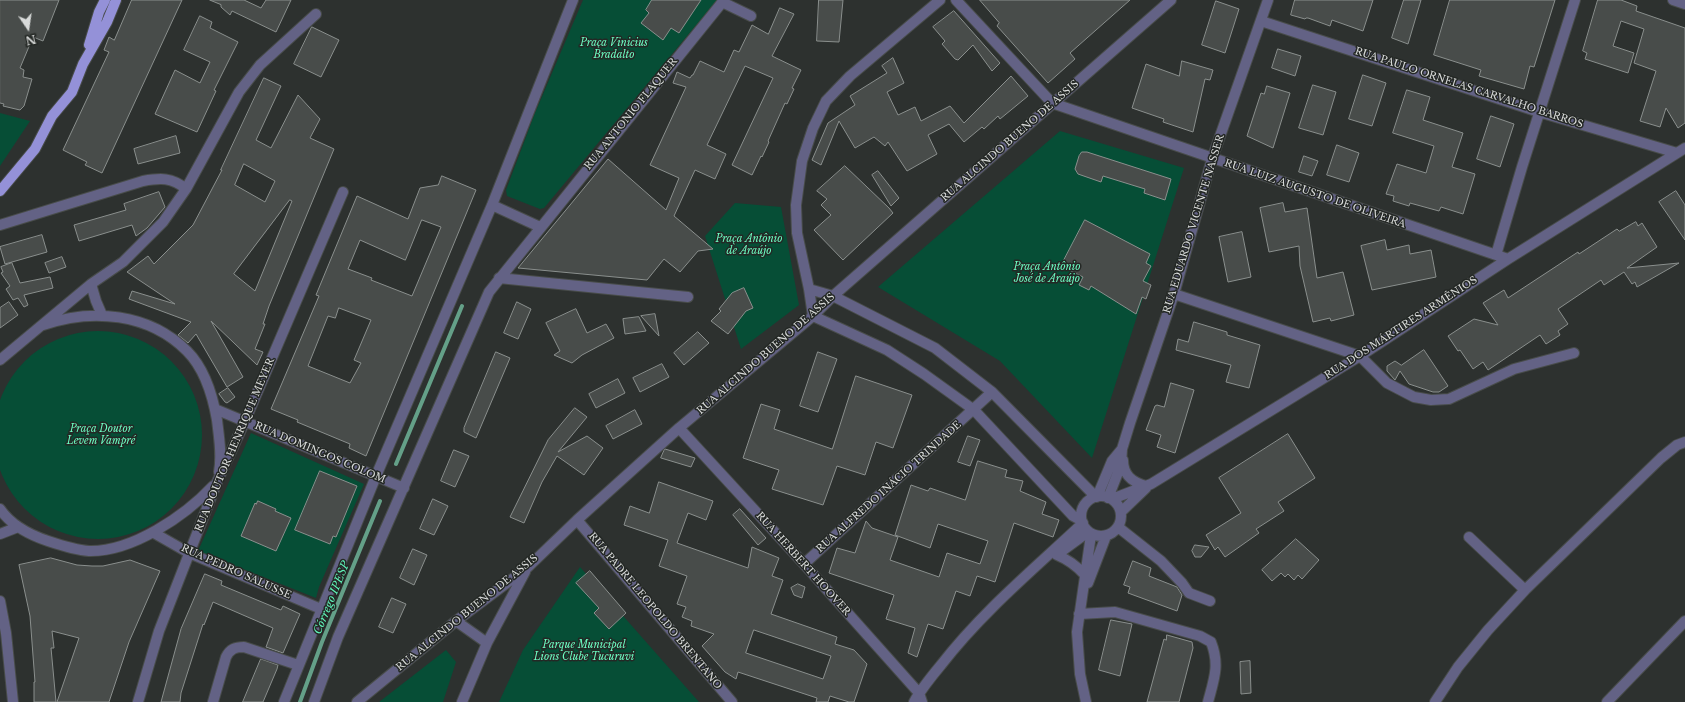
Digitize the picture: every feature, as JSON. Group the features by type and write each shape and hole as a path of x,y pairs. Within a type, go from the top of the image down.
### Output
{"main road":[{"path":"0,191 35,149 52,116 72,92 83,64 99,12 105,0"},
{"path":"83,64 107,22 116,0"}],"street":[{"path":"284,702 321,609 379,477 492,205 573,0"},
{"path":"940,0 850,76 826,101 812,128 802,161 796,205 797,234 809,289 813,316 887,350 924,374 974,410 1073,516 1086,528 1106,536"},
{"name":"RUA LUIZ AUGUSTO DE OLIVEIRA","path":"956,0 1052,104 1508,259"},
{"name":"RUA ALCINDO BUENO DE ASSIS","path":"357,702 456,621 527,568 577,520 679,428 813,316 833,296 1171,0"},
{"name":"RUA EDUARDO VICENTE NASSER","path":"1110,499 1122,453 1174,294 1212,159 1268,0"},
{"path":"1496,255 1575,0"},
{"path":"1673,0 1685,4"},
{"name":"RUA ANTONIO FLAQUER","path":"314,702 338,637 402,487 489,292 723,1 750,16"},
{"path":"0,360 25,338 43,326 91,284 123,262 163,222 186,189 240,92 260,65 316,14"},
{"name":"RUA PAULO ORNELAS CARVALHO BARROS","path":"1261,21 1540,112 1681,150"},
{"name":"RUA DOS MÁRTIRES ARMÊNIOS","path":"1110,499 1148,485 1360,356 1508,259 1681,150"},
{"path":"0,225 143,181 162,178 171,179 186,189"},
{"name":"RUA DOUTOR HENRIQUE MEYER","path":"138,702 159,631 217,482 245,421 343,192"},
{"path":"492,205 540,227"},
{"path":"499,278 688,297"},
{"path":"91,284 102,315"},
{"path":"809,289 833,296 935,348 992,392 1096,497 1110,499 1118,505 1121,512 1121,520 1118,527 1106,536 1081,601"},
{"path":"1174,294 1360,356 1387,383 1414,397 1431,400 1449,399 1514,369 1574,353"},
{"path":"0,509 18,527 39,538 57,544 89,551 112,548 154,533 191,507 217,482 220,463 218,428 215,409 199,368 188,352 152,326 123,318 102,315 60,320 43,326"},
{"name":"RUA ALFREDO INÁCIO TRINDADE","path":"804,564 992,392"},
{"name":"RUA DOMINGOS COLOM","path":"215,409 402,487"},
{"name":"RUA HERBERT HOOVER","path":"679,428 804,564 918,699"},
{"path":"1435,702 1458,667 1488,630 1525,590 1661,458 1676,445 1685,442"},
{"path":"1122,453 1123,466 1128,477 1139,484 1148,485"},
{"name":"RUA EDUARDO VICENTE NASSER","path":"1096,497 1112,461 1122,453"},
{"path":"1121,512 1148,485"},
{"path":"1086,702 1080,674 1077,632 1085,574 1086,528 1082,510 1084,506 1096,497"},
{"name":"RUA PADRE LEOPOLDO BRENTANO","path":"577,520 732,702"},
{"path":"0,534 18,527"},
{"path":"1118,527 1161,561 1182,583 1189,594 1210,601"},
{"path":"1042,561 1057,555 1086,528"},
{"path":"918,699 952,651 987,613 1042,561 1086,528"},
{"name":"RUA PEDRO SALUSSE","path":"154,533 189,553 321,609"},
{"path":"1469,537 1525,590"},
{"path":"1057,555 1076,564 1085,574"},
{"path":"462,702 487,643 527,568"},
{"path":"0,600 3,635 13,702"},
{"path":"1079,614 1115,612 1200,636 1211,642 1215,652 1217,666 1208,702"},
{"path":"456,621 487,643"},
{"path":"1607,702 1685,621"},
{"path":"213,702 226,657 230,651 236,647 244,647 298,665"}],"green space":[{"name":"Praça Vinicius Bradalto","path":"583,0 717,0 544,208 540,209 507,196 506,190 535,113"},
{"path":"0,113 30,121 0,166"},
{"name":"Praça Antônio José de Araújo","path":"1060,131 1184,168 1092,458 1000,361 878,287"},
{"name":"Praça Antônio de Araújo","path":"735,203 781,207 799,305 741,349 705,236"},
{"name":"Praça Doutor Levem Vampré","path":"98,331 118,333 138,339 164,355 178,369 194,395 200,415 202,435 200,455 194,475 178,501 164,515 138,531 118,537 98,539 78,537 58,531 32,515 18,501 2,475 -4,455 -6,435 -4,415 2,395 18,369 32,355 58,339 78,333"},
{"path":"251,433 364,484 319,587 316,598 198,551"},
{"name":"Parque Municipal Lions Clube Tucuruvi","path":"580,567 699,702 499,702 523,650"},
{"path":"446,650 456,662 443,702 379,702"}],"building":[{"path":"0,0 59,0 43,41 33,37 20,68 24,70 23,77 32,79 24,106 20,110 3,106 4,104 0,103"},
{"path":"132,0 182,0 102,173 85,165 87,162 63,150 109,52 104,50 109,37 114,40"},
{"path":"210,0 244,0 261,8 266,0 291,0 276,32 232,11 230,15 221,7 221,5"},
{"path":"652,0 701,0 679,33 671,28 663,40 641,23 649,13 646,10"},
{"path":"819,0 843,0 839,42 817,41"},
{"path":"980,0 1130,0 1070,53 1075,59 1048,83 997,26 999,23"},
{"path":"1295,0 1373,0 1363,31 1332,20 1330,26 1308,18 1305,19 1291,15"},
{"path":"1404,0 1421,0 1408,44 1392,38"},
{"path":"1450,0 1555,0 1534,67 1530,66 1524,89 1479,76 1481,70 1434,55"},
{"path":"1598,0 1621,0 1637,6 1636,11 1685,28 1685,123 1678,128 1666,108 1660,127 1640,121 1656,71 1634,63 1644,29 1621,21 1613,46 1634,53 1628,73 1585,59 1587,53 1583,51"},
{"path":"1216,1 1239,9 1225,53 1202,45"},
{"path":"780,8 794,14 772,56 801,70 792,88 794,89 787,104 785,103 762,157 761,156 752,175 732,165 773,78 745,66 707,145 726,154 715,179 695,170 674,216 713,249 698,251 680,272 664,259 647,280 518,268 608,159 666,210 679,178 650,165 686,87 673,83 677,72 690,78 700,61 724,72 734,50 739,52 752,25 768,34"},
{"path":"954,11 1000,63 992,71 973,45 958,60 955,59 942,44 945,41 933,27"},
{"path":"200,16 212,22 210,28 238,42 214,90 216,91 197,132 155,114 175,70 200,83 210,62 184,50"},
{"path":"312,27 339,40 321,77 294,64"},
{"path":"1278,49 1301,56 1295,76 1272,68"},
{"path":"893,58 904,83 887,92 898,115 915,107 921,121 950,106 964,123 1011,76 1028,96 1000,119 998,116 984,129 982,127 964,142 949,124 928,135 937,154 907,171 888,142 885,146 874,137 855,148 839,121 821,165 812,160 828,123 855,105 850,96 887,73 882,66"},
{"path":"1182,61 1213,70 1210,80 1205,79 1193,132 1163,122 1164,119 1132,108 1146,64 1179,76"},
{"path":"1363,75 1386,83 1372,126 1349,119"},
{"path":"264,78 281,86 256,140 271,148 298,95 320,119 310,138 334,149 269,306 263,324 265,324 255,349 263,352 257,365 211,321 243,377 227,387 196,334 188,343 178,335 191,322 129,299 132,291 175,304 127,272 148,256 154,264 193,225 221,170","holes":["244,164 275,181 265,202 235,185","290,200 292,201 255,291 234,274"]},
{"path":"1313,85 1336,92 1323,135 1299,128"},
{"path":"1267,86 1290,93 1273,148 1247,136 1261,93 1264,94"},
{"path":"1407,90 1430,97 1423,120 1463,133 1452,167 1475,174 1463,214 1441,207 1439,211 1410,203 1409,206 1393,201 1394,196 1386,194 1397,164 1426,173 1434,146 1393,133"},
{"path":"1491,116 1514,124 1500,167 1477,159"},
{"path":"176,136 180,153 138,164 134,149"},
{"path":"1337,145 1359,153 1349,182 1327,175"},
{"path":"1082,152 1087,152 1171,179 1165,200 1144,193 1145,189 1103,176 1101,182 1078,174 1075,169 1079,156"},
{"path":"1304,156 1318,161 1312,176 1299,172"},
{"path":"845,166 893,213 843,260 814,230 831,215 821,205 827,199 817,191"},
{"path":"878,171 899,198 891,206 872,175"},
{"path":"442,176 476,190 366,456 349,448 350,444 297,422 298,420 271,409 319,296 316,295 357,196 408,219 420,188 438,185","holes":["422,220 441,227 412,296 348,269 360,240 405,260","339,308 371,320 354,360 361,363 350,383 308,366 328,316 335,318"]},
{"path":"1676,191 1685,205 1685,240 1659,202"},
{"path":"159,192 165,207 147,228 136,236 132,225 79,241 74,225 126,210 124,204"},
{"path":"1283,203 1285,212 1307,208 1317,278 1343,272 1354,315 1331,321 1330,318 1313,322 1300,266 1299,246 1269,252 1260,208"},
{"path":"1085,220 1150,254 1146,263 1151,266 1143,281 1151,285 1146,299 1142,297 1136,314 1091,286 1089,290 1079,285 1083,277 1061,266"},
{"path":"1636,222 1638,226 1642,223 1657,247 1627,268 1679,263 1637,287 1635,282 1632,284 1624,272 1604,285 1601,280 1558,309 1568,324 1558,331 1560,335 1546,344 1540,335 1488,370 1483,362 1473,369 1448,336 1474,319 1498,325 1483,303 1504,290 1508,298 1578,252 1579,254 1617,229 1619,231"},
{"path":"1242,232 1251,277 1228,282 1219,237"},
{"path":"42,235 47,252 5,264 0,247"},
{"path":"1385,240 1387,250 1409,245 1410,254 1431,250 1436,277 1372,290 1361,246"},
{"path":"62,257 66,267 49,273 45,263"},
{"path":"12,263 20,283 50,277 53,288 24,295 28,305 24,307 18,298 13,300 6,289 10,286 1,273 3,272 1,267"},
{"path":"744,288 753,308 746,311 728,334 711,321 721,311 719,309 732,293"},
{"path":"9,302 18,315 0,328 0,308"},
{"path":"517,302 531,309 518,339 504,333"},
{"path":"576,309 587,333 606,324 614,338 582,355 572,363 554,355 560,351 546,323"},
{"path":"655,314 659,336 641,316"},
{"path":"639,317 646,331 625,334 623,319"},
{"path":"1194,322 1227,332 1227,335 1260,345 1249,388 1226,382 1231,365 1176,350 1178,339 1188,342"},
{"path":"698,332 709,343 684,365 674,353"},
{"path":"1424,350 1448,386 1439,392 1433,392 1409,384 1400,371 1395,380 1387,371 1387,366 1395,361 1401,365"},
{"path":"496,352 510,358 476,438 464,432 464,428"},
{"path":"818,352 837,359 818,412 800,406"},
{"path":"662,364 669,377 640,392 633,378"},
{"path":"856,376 912,395 893,448 876,442 865,475 837,466 823,505 772,489 779,470 743,458 761,404 780,410 774,429 832,449"},
{"path":"618,379 625,393 596,408 589,394"},
{"path":"1171,383 1194,390 1175,453 1157,447 1161,435 1146,430 1155,406 1157,405 1164,407"},
{"path":"228,388 235,397 227,403 219,394"},
{"path":"575,408 587,417 558,452 587,436 603,448 584,475 557,456 542,482 524,523 510,517 548,440"},
{"path":"635,410 642,424 613,439 606,426"},
{"path":"1288,434 1315,478 1278,502 1284,511 1256,529 1259,533 1225,557 1218,547 1215,550 1206,535 1241,513 1219,478"},
{"path":"968,436 980,440 970,466 958,462"},
{"path":"665,449 695,458 691,467 661,458"},
{"path":"454,450 469,456 455,487 441,481"},
{"path":"978,461 1007,470 1005,477 1023,481 1020,491 1046,502 1042,514 1059,520 1053,537 1014,523 995,582 977,576 970,596 956,591 943,629 928,624 917,657 908,653 915,628 886,619 894,595 829,573 837,548 855,553 866,521 872,528 898,537 890,560 939,577 947,553 980,564 988,541 938,524 930,548 895,535 911,485 928,491 930,488 965,500"},
{"path":"320,471 357,486 336,537 333,536 330,544 295,530"},
{"path":"659,482 713,501 706,520 688,513 677,543 748,568 752,547 779,558 772,576 783,580 771,614 837,637 835,644 854,650 867,664 854,702 849,702 830,696 828,702 816,702 817,698 738,672 736,679 725,672 702,646 714,634 691,626 692,621 682,617 686,607 677,604 687,576 659,566 668,540 624,525 630,506 649,513","holes":["754,630 831,656 823,679 746,653"]},
{"path":"433,499 448,506 434,535 420,529"},
{"path":"258,501 291,518 276,551 241,536 255,503 256,504"},
{"path":"740,509 766,538 758,545 733,515"},
{"path":"1296,539 1319,560 1302,579 1298,575 1294,580 1288,574 1285,577 1281,573 1272,581 1262,570"},
{"path":"1195,545 1209,547 1201,557 1195,557 1192,551"},
{"path":"413,549 427,555 414,585 400,578"},
{"path":"51,558 77,565 92,566 103,566 130,560 160,571 129,642 109,702 57,702 79,638 52,631 54,648 51,648 56,702 34,702 35,682 30,616 19,565"},
{"path":"1133,561 1151,568 1149,576 1177,587 1182,595 1177,611 1128,593 1130,587 1124,585"},
{"path":"590,571 626,613 609,629 594,613 599,608 576,583"},
{"path":"205,574 222,581 221,585 281,610 283,606 300,614 283,653 266,647 273,628 213,602 204,625 203,624 181,693 180,702 161,702 181,629"},
{"path":"798,584 805,587 802,598 794,595 791,588"},
{"path":"392,598 406,604 393,633 379,627"},
{"path":"1111,620 1132,624 1120,676 1099,670"},
{"path":"1167,635 1192,642 1193,648 1179,702 1147,702 1164,639 1166,640"},
{"path":"261,659 278,665 277,669 263,702 243,702"},
{"path":"1250,661 1251,693 1241,694 1240,662"}],"waterway":[{"name":"Córrego IPESP","path":"396,464 462,306"},
{"name":"Córrego IPESP","path":"300,702 322,642 380,501"}]}
